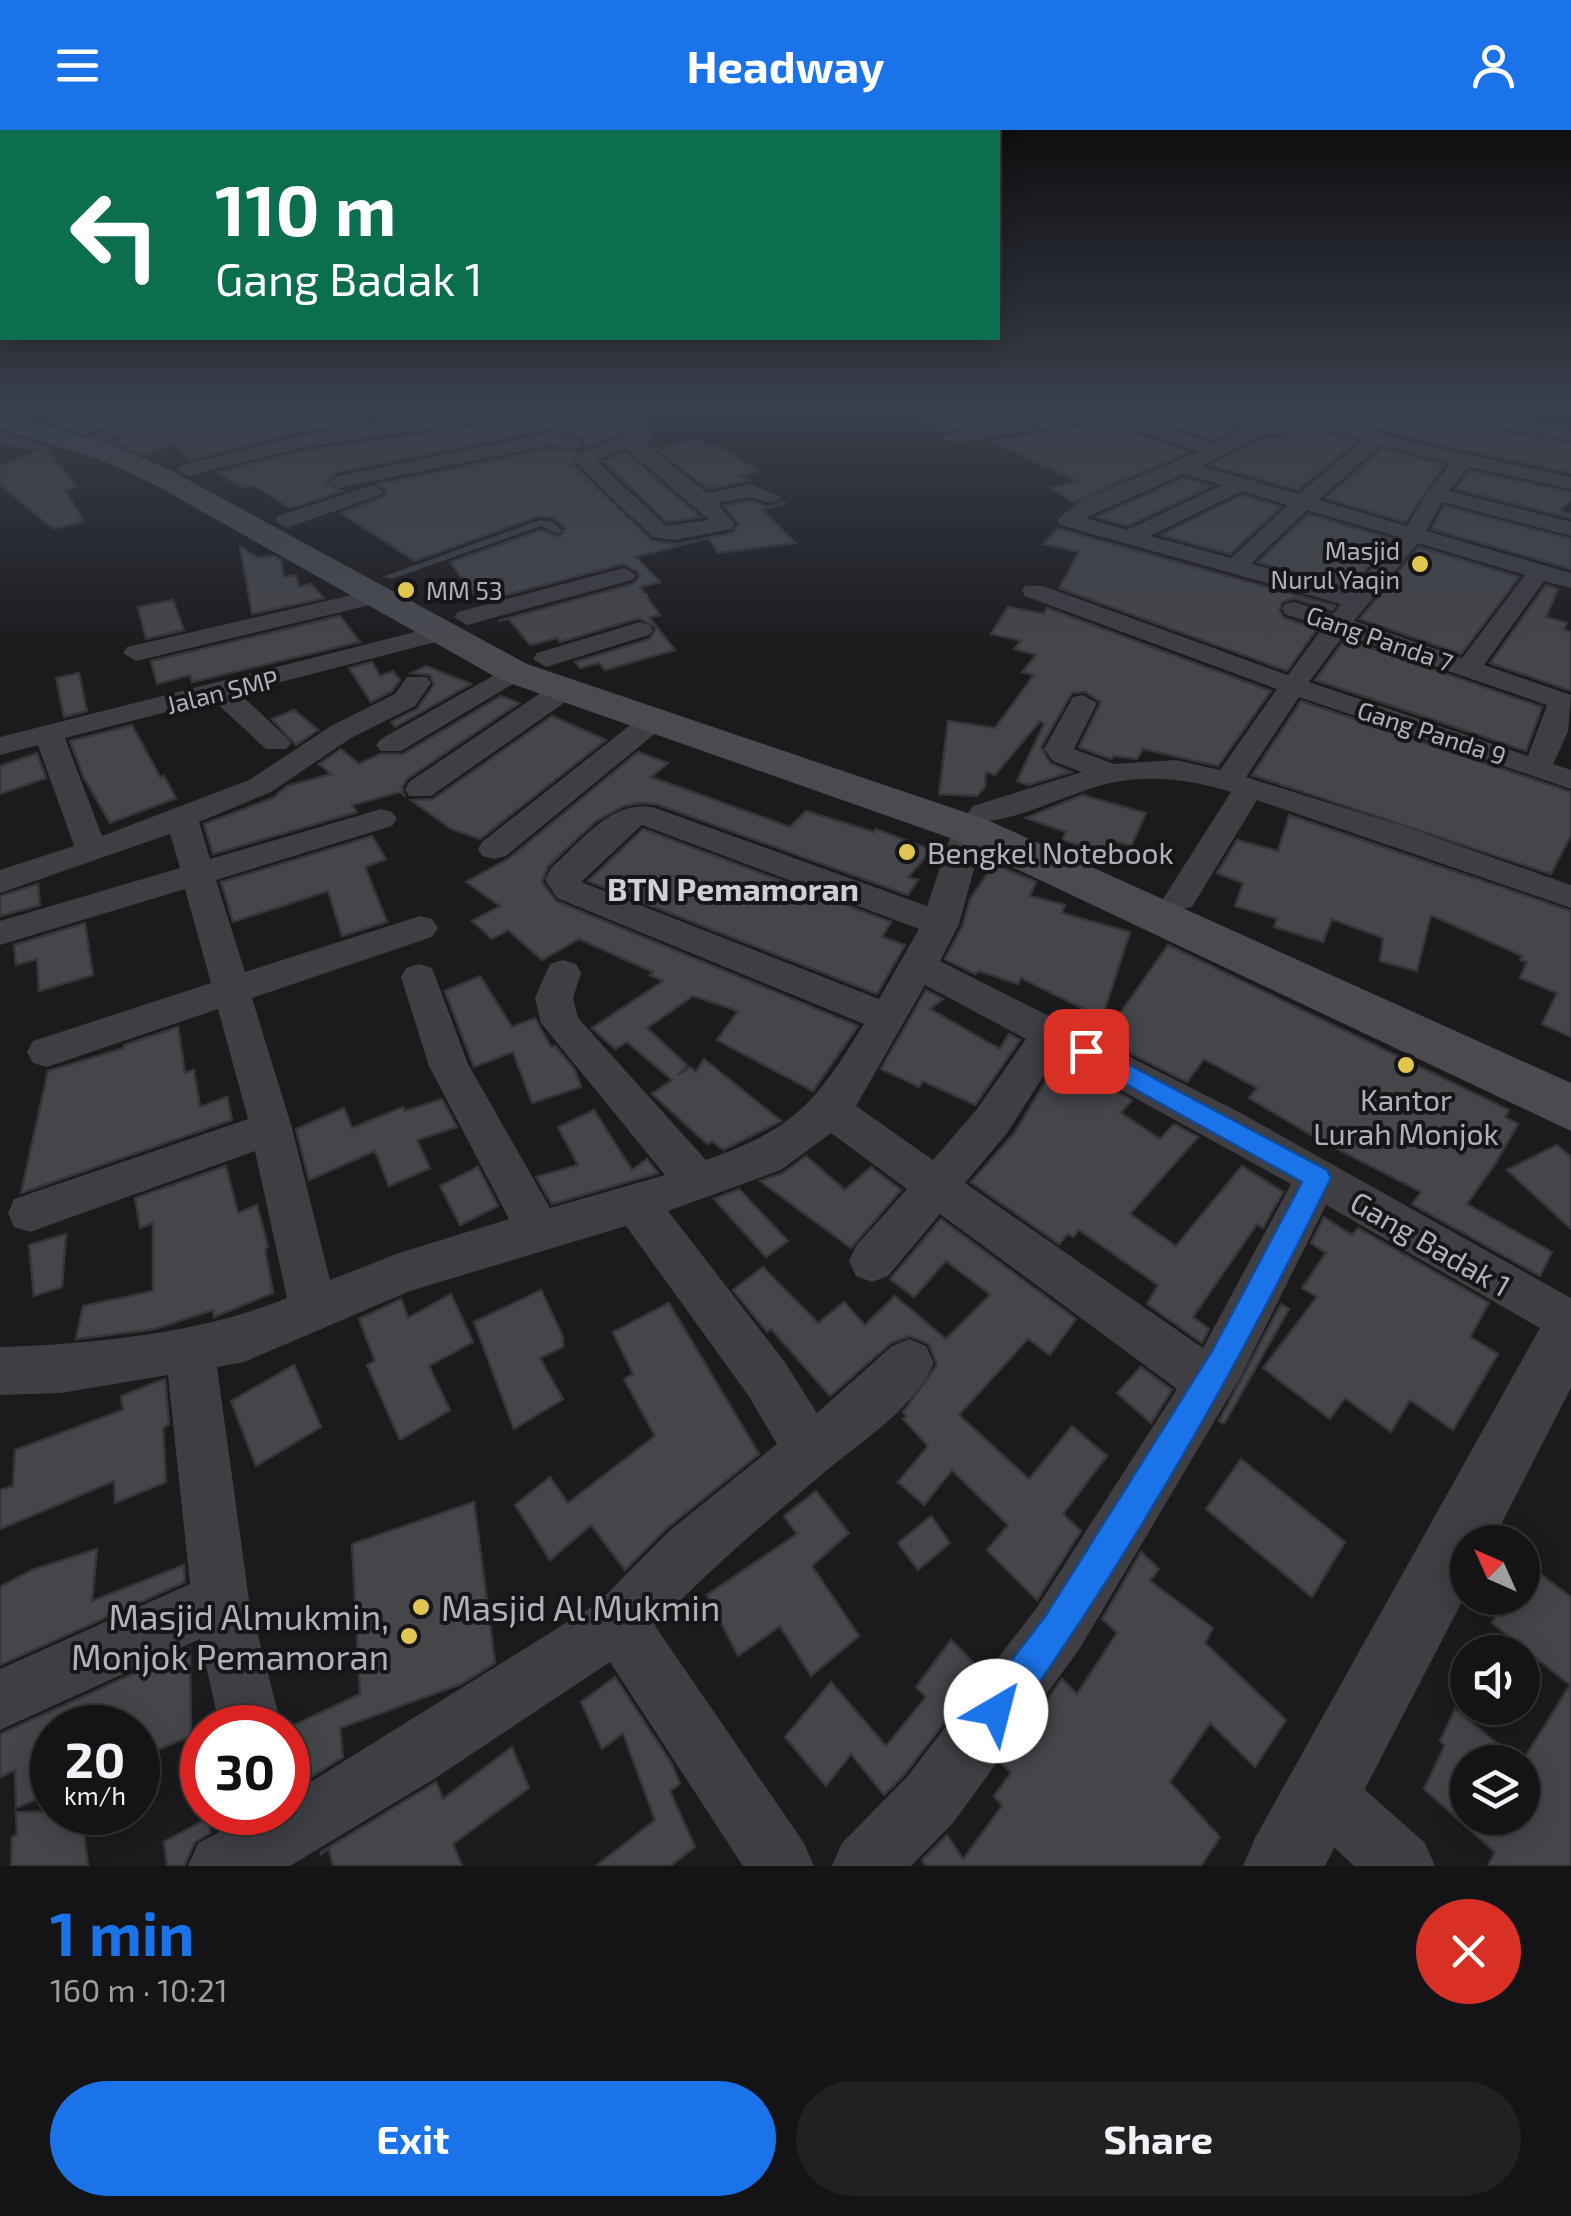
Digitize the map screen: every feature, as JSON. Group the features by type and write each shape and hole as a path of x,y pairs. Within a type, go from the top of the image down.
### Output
{"main road":[{"path":"194,489 392,587"},
{"path":"212,489 236,507 286,521 541,674 977,821 1180,899 1571,1074"},
{"path":"977,821 1571,1108"}],"street":[{"path":"286,521 331,489"},
{"path":"615,489 658,530 675,534 724,524 689,489"},
{"path":"1129,489 1068,518 1356,601"},
{"path":"1130,537 1230,489"},
{"path":"1256,489 1412,536 1545,548"},
{"path":"1236,566 1316,489"},
{"path":"1180,899 1293,686 1356,601 1412,536 1440,489"},
{"path":"703,500 750,490 772,497"},
{"path":"1436,494 1545,548 1571,582"},
{"path":"1468,668 1571,504"},
{"name":"Jalan SMP","path":"0,746 221,692 624,575"},
{"name":"Gang Panda 7","path":"1186,578 1340,623 1567,702"},
{"path":"136,652 392,587"},
{"name":"Gang Panda 9","path":"1034,591 1293,686 1571,780"},
{"path":"391,745 640,630"},
{"path":"420,788 541,674"},
{"path":"0,882 182,818 283,774 341,732 405,700 418,683"},
{"path":"221,692 276,743"},
{"path":"1537,767 1567,702"},
{"path":"1083,703 1059,749 1063,755 1111,773"},
{"path":"494,848 628,706"},
{"path":"50,734 92,852"},
{"path":"0,1371 61,1370 244,1339 399,1274 636,1204 766,1157 830,1110 920,966 940,924 977,821 1111,773 1176,769 1238,784 1415,840 1571,896"},
{"path":"886,1017 569,890 563,876 635,814 940,924"},
{"path":"182,818 270,1128 314,1310"},
{"path":"1,933 381,819"},
{"path":"46,1052 420,928"},
{"name":"Gang Badak 1","path":"920,966 1222,1122 1571,1326"},
{"path":"563,972 554,998 560,1023 697,1182"},
{"path":"419,978 449,1066 539,1232"},
{"path":"872,1261 992,1121 1051,1033"},
{"path":"830,1110 1208,1382"},
{"path":"30,1213 270,1128"},
{"path":"865,1866 930,1800 1058,1627 1208,1382 1318,1178"},
{"path":"636,1204 766,1378 810,1450"},
{"path":"1283,1866 1571,1326"},
{"path":"190,1350 220,1600 246,1705"},
{"path":"221,1866 283,1838 618,1623 689,1551 765,1484 852,1418 908,1363"},
{"path":"0,1700 220,1600"},
{"path":"618,1623 781,1866"},
{"path":"1322,1793 1402,1866"}],"lane":[{"path":"392,587 540,523 558,531"}],"path":[{"path":"392,587 584,542"}],"building":[{"path":"6,489 69,489 65,490 84,522 53,529"},
{"path":"259,489 342,491 290,508"},
{"path":"598,489 652,541 676,544 733,533 739,524 724,506 749,501 770,507 782,501 785,503 762,510 796,543 718,553 708,538 636,557 660,582 640,587 660,615 649,617 675,650 605,670 599,663 580,668 575,662 650,639 656,628 639,618 560,642 557,638 530,645 509,619 498,621 633,584 638,572 623,564 480,602 450,562 541,530 560,537 566,528 554,518 539,516 415,561 341,513 383,497 387,490"},
{"path":"632,489 668,489 700,517 667,522"},
{"path":"1053,489 1103,489 1073,502"},
{"path":"1159,489 1205,489 1127,526 1096,517"},
{"path":"1336,489 1428,489 1405,522 1326,498"},
{"path":"1456,489 1571,492 1571,499 1560,511 1571,514 1571,518"},
{"path":"1242,495 1281,507 1230,554 1161,535"},
{"path":"1444,506 1571,539 1571,569 1432,529"},
{"path":"1308,514 1392,539 1350,588 1258,562"},
{"path":"1058,528 1335,606 1332,610 1295,598 1282,602 1279,611 1284,618 1317,629 1287,671 1059,588 1079,552 1043,544"},
{"path":"240,546 258,558 273,556 281,560 284,577 296,575 299,587 311,584 324,598 252,614"},
{"path":"1419,547 1519,577 1461,654 1360,619"},
{"path":"1546,585 1558,589 1546,617 1567,623 1564,629 1571,632 1571,691 1490,663"},
{"path":"173,600 184,630 146,639 138,607"},
{"path":"1008,607 1044,614 1047,608 1271,691 1218,766 1143,749 1137,759 1111,759 1079,747 1101,702 1085,692 1072,693 1041,747 1050,763 1071,772 1028,785 1017,781 1044,724 1040,721 995,775 986,772 985,787 977,796 939,794 948,721 995,728 1034,675 1022,672 1036,655 1014,649 1021,641 991,634"},
{"path":"340,616 360,642 192,682 190,675 157,684 151,661"},
{"path":"1345,639 1542,707 1526,751 1315,680"},
{"path":"372,662 380,676 393,671 400,680 392,691 371,702 349,668"},
{"path":"426,666 471,684 395,727 391,722 417,709 434,685 430,675 412,673"},
{"path":"79,673 87,711 64,717 56,678"},
{"path":"501,696 519,703 407,779 402,787 404,795 400,792 352,805 357,812 213,854 204,824 273,798 287,786 331,774 319,764 341,749 359,764 380,754 403,754"},
{"path":"1301,701 1571,792 1571,835 1551,874 1252,775"},
{"path":"294,710 318,730 296,745 272,719"},
{"path":"552,716 606,740 480,839 451,829 411,800 433,799"},
{"path":"132,725 176,798 110,823 84,778 70,741"},
{"path":"638,752 668,763 651,777 790,827 806,811 874,832 876,829 932,850 908,877 918,880 908,895 656,804 640,803 624,806 596,821 548,866 542,882 556,901 858,1026 813,1091 717,1040 738,1011 693,996 647,1028 687,1065 678,1075 690,1067 696,1072 704,1059 781,1121 723,1150 712,1141 707,1144 652,1094 672,1080 627,1042 615,1049 592,1028 663,981 650,975 653,972 579,939 542,960 508,930 492,939 472,921 500,906 466,882 508,859"},
{"path":"37,753 46,778 0,794 0,766"},
{"path":"1082,795 1146,813 1131,846 1109,840 1103,852 1062,840 1066,832 1026,818"},
{"path":"1289,815 1571,911 1571,1037 1542,1024 1557,993 1520,978 1527,962 1520,960 1522,956 1431,915 1417,971 1380,961 1383,938 1332,919 1323,942 1274,927 1277,919 1235,906 1243,883 1217,873 1237,840 1278,851"},
{"path":"643,829 891,922 882,937 905,945 877,994 588,881"},
{"path":"372,836 386,859 365,867 387,922 342,936 328,891 233,922 221,882"},
{"path":"994,864 1036,882 1030,896 1065,905 1062,913 1130,932 1102,1018 1021,978 1018,984 979,971 975,974 945,959 963,925 970,899"},
{"path":"38,884 40,905 0,916 0,896"},
{"path":"85,923 93,975 39,991 37,959 16,965 14,945"},
{"path":"1168,945 1509,1110 1505,1117 1518,1124 1467,1204 1552,1252 1540,1276 1412,1204 1421,1192 1249,1098 1257,1088 1204,1059 1187,1082 1102,1039"},
{"path":"480,976 512,1027 535,1018 551,1047 555,1046 575,1070 581,1087 532,1103 513,1052 474,1067 445,991"},
{"path":"926,990 943,999 930,1009 1000,1049 1009,1034 1020,1040 975,1105 923,1081 919,1087 881,1069"},
{"path":"178,1027 185,1073 194,1070 200,1107 227,1097 232,1120 21,1193 48,1071"},
{"path":"1058,1060 1132,1100 1121,1113 1160,1139 1174,1124 1198,1137 1130,1214 1176,1246 1242,1166 1283,1192 1263,1228 1257,1224 1193,1317 1209,1329 1202,1343 1147,1304 1158,1285 1079,1230 1073,1237 1068,1234 1059,1244 971,1182 1015,1132"},
{"path":"442,1099 457,1127 417,1140 430,1168 389,1186 375,1151 309,1180 296,1129 344,1108 352,1128 403,1107 405,1111"},
{"path":"594,1110 632,1170 647,1159 658,1173 552,1204 536,1177 578,1165 558,1127"},
{"path":"1557,1145 1571,1157 1571,1229 1507,1170"},
{"path":"806,1156 845,1190 871,1167 901,1190 851,1248 760,1181 783,1173"},
{"path":"226,1166 238,1213 257,1205 268,1247 265,1249 273,1293 214,1317 213,1310 155,1329 76,1339 83,1306 153,1291 153,1223 140,1228 135,1198"},
{"path":"478,1167 498,1206 460,1225 440,1186"},
{"path":"739,1189 788,1241 766,1257 714,1199"},
{"path":"1324,1217 1352,1235 1358,1228 1489,1303 1470,1337 1498,1354 1453,1430 1410,1400 1391,1432 1345,1398 1330,1419 1263,1368 1317,1297 1302,1288 1326,1253 1311,1243"},
{"path":"941,1219 1076,1319 1050,1355 1028,1339 959,1415 1029,1479 1072,1426 1107,1456 1063,1514 1081,1531 1037,1600 987,1550 1008,1525 952,1470 924,1505 898,1482 928,1446 903,1419 907,1416 903,1412 937,1365 929,1344 910,1336 891,1343 830,1396 771,1329 767,1332 733,1290 763,1267 818,1323 844,1302 865,1325 895,1296 946,1339 990,1295 946,1261 914,1297 890,1279"},
{"path":"66,1234 62,1287 34,1296 29,1245"},
{"path":"541,1290 563,1337 563,1347 540,1358 563,1399 514,1429 474,1322"},
{"path":"451,1294 473,1342 429,1366 450,1410 400,1440 367,1365 375,1361 359,1319 401,1299 408,1318"},
{"path":"669,1303 759,1454 667,1528 625,1570 591,1525 550,1560 515,1505 550,1477 568,1503 655,1436 624,1379 633,1374 613,1332"},
{"path":"1281,1304 1289,1309 1224,1424 1219,1421"},
{"path":"294,1365 321,1427 256,1466 231,1401"},
{"path":"1141,1367 1172,1390 1151,1423 1117,1393"},
{"path":"165,1379 169,1424 163,1428 166,1482 115,1503 114,1481 0,1529 0,1490 13,1486 15,1450 123,1410 121,1396"},
{"path":"1241,1459 1345,1542 1312,1597 1206,1509"},
{"path":"816,1491 849,1533 812,1566 859,1636 811,1676 780,1626 738,1656 707,1595 797,1534 784,1516"},
{"name":"Masjid Al Mukmin","path":"474,1502 495,1663 461,1684 340,1728 343,1757 310,1778 310,1718 360,1694 352,1544"},
{"path":"931,1516 950,1543 918,1570 898,1543"},
{"path":"97,1549 92,1601 184,1565 185,1582 0,1665 0,1587 32,1570"},
{"path":"1141,1552 1159,1569 1150,1581 1213,1628 1205,1643 1286,1720 1255,1767 1210,1723 1170,1782 1220,1837 1201,1866 926,1866 922,1860 947,1835 963,1859 1002,1806 994,1796 1011,1773 1001,1763 1062,1679 1077,1694 1117,1633 1102,1619"},
{"path":"1540,1574 1571,1597 1571,1866 1488,1866 1495,1852 1476,1835 1540,1835 1540,1745 1533,1745 1570,1685 1540,1661 1540,1635 1507,1635 1492,1623 1496,1615 1540,1615"},
{"path":"951,1640 983,1672 904,1775 884,1795 851,1754 826,1786 785,1737 831,1682 886,1746 926,1697 916,1687"},
{"path":"190,1648 191,1705 180,1705 180,1741 160,1749 160,1705 64,1705"},
{"path":"615,1677 672,1764 680,1784 670,1791 695,1847 670,1866 596,1866 655,1820 623,1733 602,1749 581,1702"},
{"path":"30,1720 30,1802 16,1808 15,1770 0,1777 0,1734"},
{"path":"1450,1720 1450,1725 1475,1725 1499,1745 1450,1745 1450,1812 1424,1789 1445,1745 1440,1741"},
{"path":"512,1747 529,1788 453,1844 462,1866 333,1866 329,1849 321,1854 436,1782 443,1799"},
{"path":"16,1812 30,1812 30,1835 84,1835 88,1866 11,1866 12,1837 17,1835"},
{"path":"180,1833 207,1835 195,1842 184,1866 167,1866 164,1842"}],"place":[{"name":"Masjid Nurul Yaqin","path":"1420,564"},
{"name":"MM 53","path":"406,590"},
{"name":"Bengkel Notebook","path":"907,852"},
{"name":"Kantor Lurah Monjok","path":"1406,1065"},
{"name":"Masjid Al Mukmin","path":"421,1607"},
{"name":"Masjid Almukmin, Monjok Pemamoran","path":"409,1636"}],"district":[{"name":"BTN Pemamoran","path":"733,888"}],"route":[{"path":"996,1711 1058,1627 1223,1361 1259,1285 1318,1178 1222,1122 1086,1051"}]}
